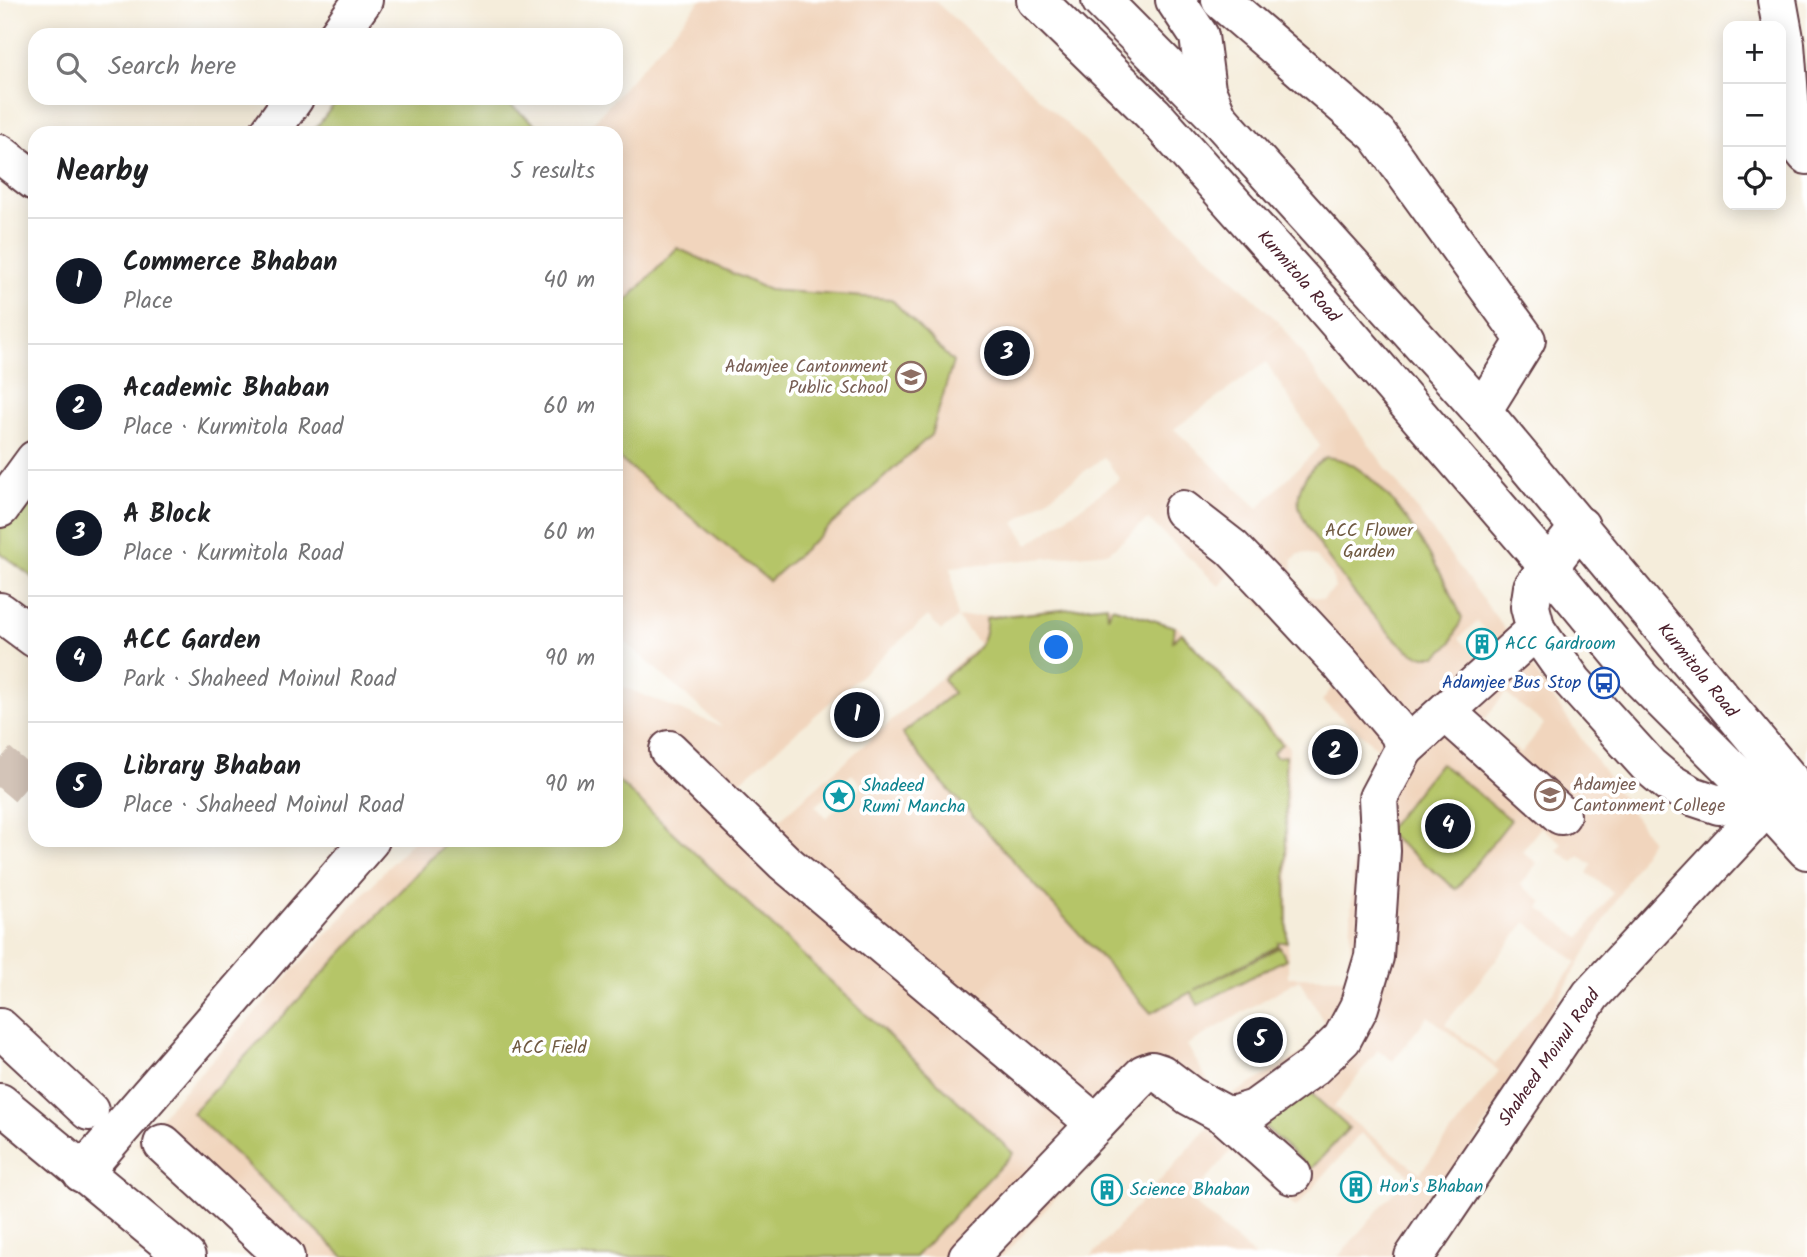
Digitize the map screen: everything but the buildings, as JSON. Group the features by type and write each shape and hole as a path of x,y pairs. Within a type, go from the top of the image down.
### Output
{"main road":[{"path":"343,28 363,0"},
{"name":"Kurmitola Road","path":"1036,0 1153,114 1312,292 1643,680 1779,796"},
{"name":"Kurmitola Road","path":"1101,0 1218,118 1482,411 1580,526 1779,796 1807,850"},
{"name":"Kurmitola Road","path":"1175,0 1199,36 1206,90 1218,118"},
{"path":"1221,0 1377,134 1526,340 1482,411"},
{"path":"1777,0 1785,44 1792,136 1807,155"},
{"path":"274,126 289,105"},
{"path":"0,154 28,176"},
{"path":"0,509 28,470"},
{"path":"1183,510 1232,548 1314,635 1389,720 1400,734 1404,749"},
{"path":"1580,526 1532,587 1530,607 1536,630 1573,682 1649,766 1668,782 1692,796 1719,805 1779,796"},
{"path":"0,612 28,633"},
{"path":"1225,1115 1255,1109 1313,1067 1342,1039 1359,1007 1374,957 1381,851 1378,798 1404,749 1536,630"},
{"path":"1446,712 1561,816"},
{"path":"669,750 784,862 1096,1124"},
{"name":"Shaheed Moinul Road","path":"1414,1257 1591,995 1779,796"},
{"path":"82,1173 364,847"},
{"path":"0,1028 89,1111"},
{"path":"968,1257 1135,1083 1144,1074 1152,1071 1225,1115 1292,1175"},
{"path":"0,1103 186,1257"},
{"path":"163,1144 285,1257"}],"shaded area":[{"path":"701,0 934,0 1280,323 1249,347 1280,324 1518,647 1651,840 1408,1257 1338,1257 1409,1174 1361,1133 1296,1207 1231,1151 1189,1199 1255,1257 1091,1257 1211,1124 1163,1080 1002,1257 915,1257 1013,1153 623,786 623,687 722,727 623,640 623,126 590,126 609,105 623,105 623,89","holes":["1266,362 1320,446 1258,508 1174,429","1104,457 1120,479 1028,545 1014,523","1369,477 1401,513 1449,587 1336,569 1299,507","1148,519 1219,586 1230,573 1337,681 1322,701 1387,756 1355,804 1349,978 1288,977 1289,747 1178,627 1108,605 957,618 951,567 1109,552","1307,553 1316,557 1332,574 1335,588 1323,599 1308,596 1292,578 1293,559 1299,554","928,616 941,631 957,618 979,644 771,827 735,786","1477,621 1504,651 1486,668 1459,638","981,646 1276,757 1108,965 982,728 943,679","1505,693 1544,724 1521,754 1482,723","852,774 862,786 826,818 816,806","1541,827 1562,843 1557,850 1573,862 1579,855 1592,865 1587,873 1613,892 1580,938 1539,908 1543,902 1521,885 1537,863 1522,851","1526,922 1577,962 1495,1064 1445,1024","1299,979 1332,1036 1220,1102 1187,1045","1428,1016 1499,1071 1420,1173 1334,1107 1378,1050 1393,1061"]},
{"path":"407,847 441,847 192,1113 344,1257 258,1257 136,1143"}],"green space":[{"path":"334,105 510,105 538,126 317,126"},
{"path":"677,248 769,290 891,299 953,362 931,435 769,581 623,462 623,305"},
{"name":"ACC Flower Garden","path":"1326,457 1347,462 1382,490 1415,531 1442,577 1462,618 1451,643 1437,656 1416,654 1387,631 1350,587 1316,540 1299,506 1299,498 1302,484 1310,471"},
{"path":"28,470 28,574 0,553 0,509"},
{"path":"1107,605 1108,617 1112,607 1175,627 1173,641 1182,633 1282,744 1273,752 1276,757 1285,756 1287,942 1278,942 1278,946 1194,990 1280,947 1286,959 1198,1005 1191,992 1151,1013 931,770 902,734 953,693 943,679 979,646 986,628 986,618"},
{"path":"1440,763 1511,820 1456,889 1385,832"},
{"name":"ACC Field","path":"623,786 1013,1153 915,1257 344,1257 192,1113 441,847 623,847"},
{"path":"1302,1085 1349,1128 1311,1169 1264,1126"}],"tunnel":[{"path":"0,789 28,756"}],"place":[{"name":"A Block","path":"1007,353"},
{"name":"Adamjee Cantonment Public School","path":"911,377"},
{"name":"ACC Gardroom","path":"1482,644"},
{"name":"Adamjee Bus Stop","path":"1604,683"},
{"name":"Commerce Bhaban","path":"857,715"},
{"name":"Academic Bhaban","path":"1335,752"},
{"name":"Adamjee Cantonment College","path":"1550,795"},
{"name":"Shadeed Rumi Mancha","path":"839,796"},
{"name":"ACC Garden","path":"1448,826"},
{"name":"Library Bhaban","path":"1260,1040"},
{"name":"Hon's Bhaban","path":"1356,1187"},
{"name":"Science Bhaban","path":"1107,1190"}]}
